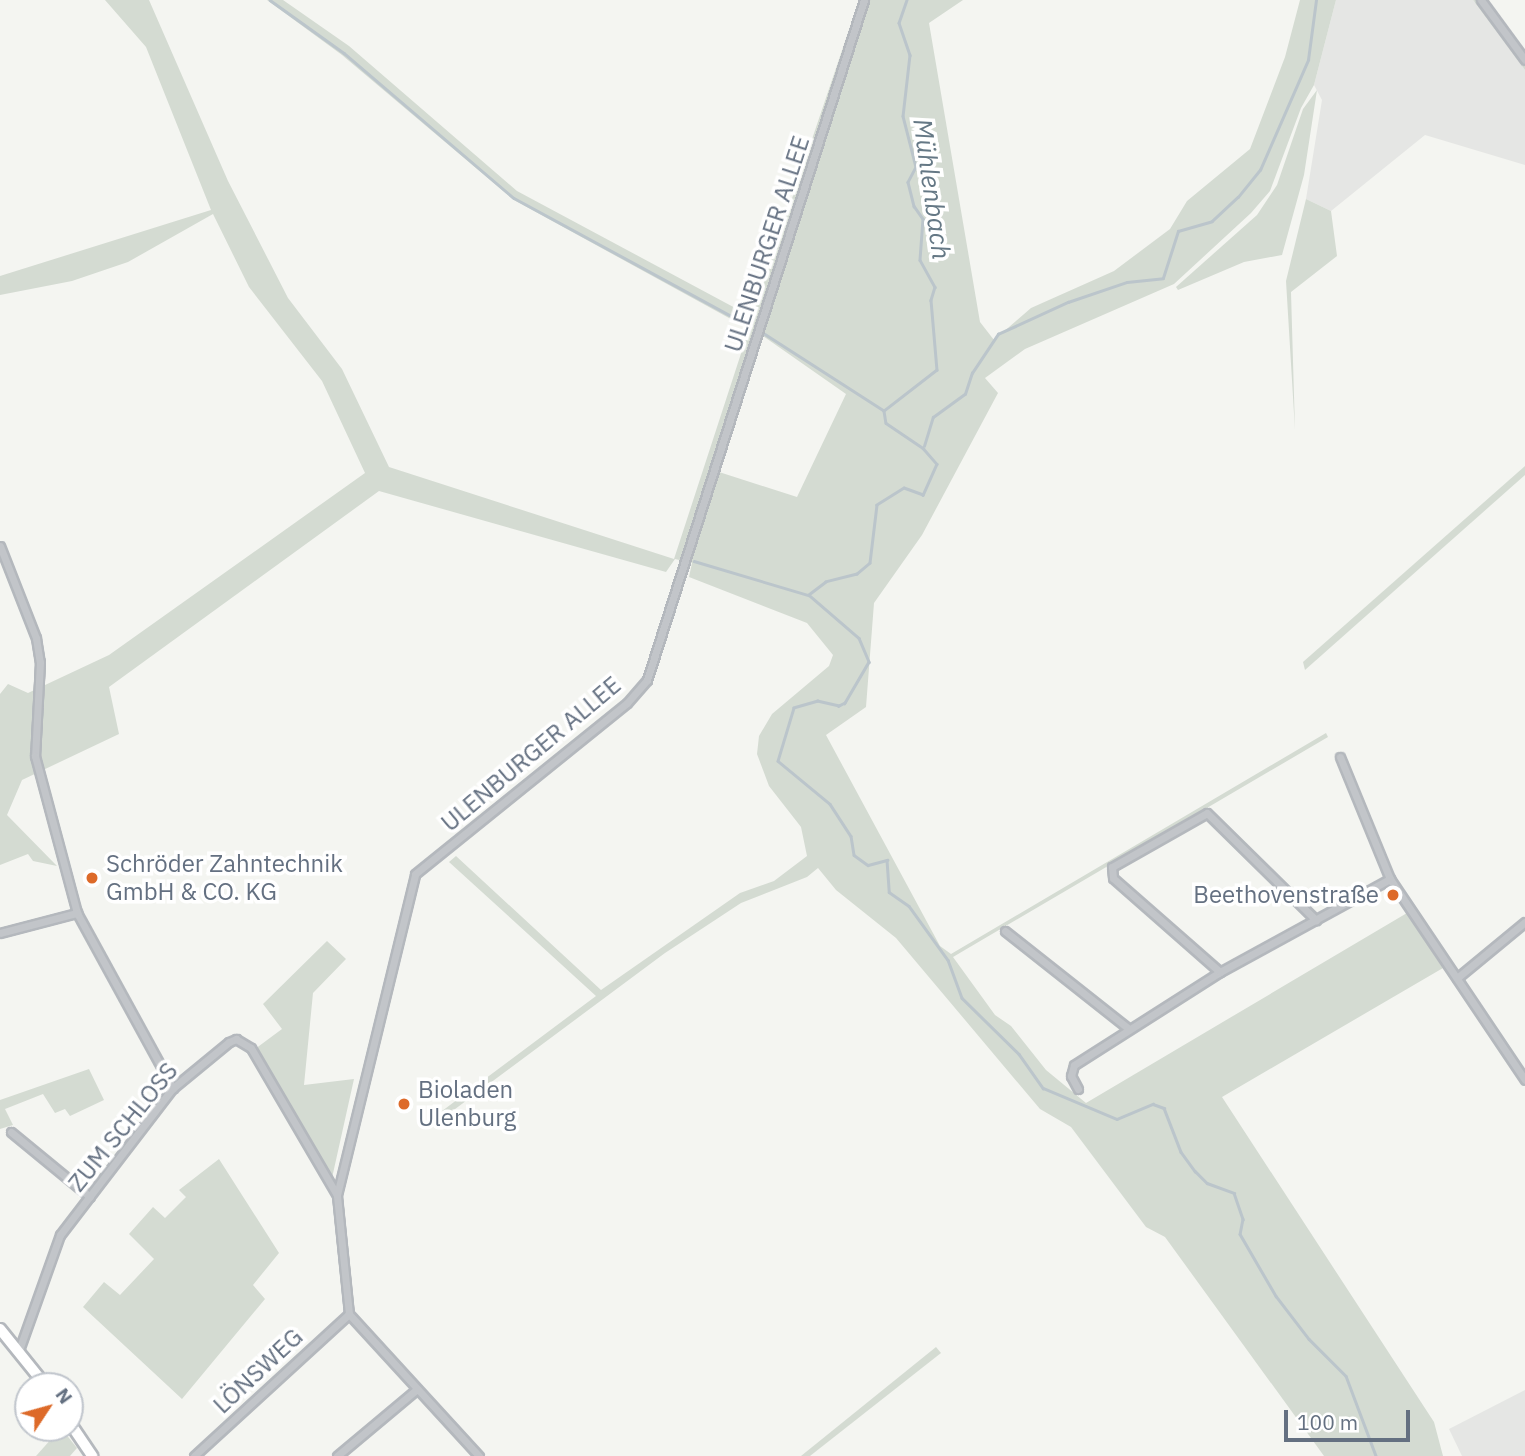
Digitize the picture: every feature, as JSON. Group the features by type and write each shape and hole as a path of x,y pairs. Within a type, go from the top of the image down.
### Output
{"main road":[{"path":"0,1329 36,1372"}],"street":[{"name":"ULENBURGER ALLEE","path":"349,1314 337,1195 415,874 627,703 647,680 864,0"},
{"path":"1481,0 1525,60"},
{"path":"0,546 36,638 40,662 35,756 77,913 173,1088"},
{"path":"1340,757 1390,879 1525,1080"},
{"path":"1220,971 1110,873 1112,867 1207,813 1316,920"},
{"path":"1078,1089 1072,1076 1074,1065 1220,971 1390,879"},
{"path":"0,933 77,913"},
{"path":"1457,978 1525,922"},
{"path":"1005,931 1129,1029"},
{"name":"ZUM SCHLOSS","path":"19,1350 60,1236 173,1088 229,1042 242,1041 251,1048 337,1195"},
{"path":"11,1132 90,1197"},
{"path":"349,1314 479,1456"},
{"name":"LÖNSWEG","path":"194,1456 349,1314"},
{"path":"337,1456 417,1389"}],"shaded area":[{"path":"105,0 149,0 228,181 288,298 342,369 389,467 674,559 749,329 514,200 342,55 267,0 283,0 349,46 517,191 752,317 859,0 963,0 929,23 980,322 994,340 1031,308 1114,271 1170,229 1187,201 1250,149 1285,57 1300,0 1336,0 1314,85 1301,108 1270,191 1251,213 1174,284 1025,349 985,378 998,393 922,535 874,603 866,707 826,735 940,946 951,954 1326,733 1328,737 953,957 995,1015 1011,1026 1046,1070 1086,1103 1407,913 1443,968 1222,1097 1434,1422 1443,1456 1324,1456 1165,1237 1146,1227 1071,1127 1040,1109 896,938 836,890 818,868 807,877 741,903 665,953 443,1118 438,1114 596,996 449,862 456,856 601,990 740,893 774,881 807,856 801,827 769,786 757,754 759,736 772,714 829,666 833,655 807,623 689,577 692,563 675,559 666,572 379,491 109,687 119,734 22,780 7,815 57,866 33,861 28,854 0,865 0,694 8,684 28,693 109,655 365,473 322,381 249,287 213,214 128,262 72,281 0,295 0,276 211,210 146,47","holes":["763,336 846,394 797,497 719,472"]},
{"path":"1336,0 1473,0 1525,70 1525,165 1425,135 1331,211 1306,199 1322,100 1314,85"},
{"path":"1473,0 1486,0 1525,52 1525,70"},
{"path":"1317,90 1304,175 1282,255 1244,262 1178,290 1176,287 1257,215 1277,185 1303,109"},
{"path":"1306,199 1331,211 1337,256 1291,292 1295,430 1286,281"},
{"path":"1525,466 1525,475 1305,670 1303,662"},
{"path":"327,941 346,959 313,993 304,1085 354,1079 332,1178 255,1049 282,1029 263,1004"},
{"path":"89,1069 104,1100 70,1116 65,1109 55,1113 43,1094 5,1109 13,1125 0,1129 0,1100"},
{"path":"219,1159 279,1253 253,1285 265,1299 182,1399 83,1307 104,1282 120,1295 154,1259 129,1234 153,1207 165,1218 186,1197 179,1190"},
{"path":"936,1347 941,1353 810,1456 801,1456"},
{"path":"1525,1390 1525,1456 1462,1456 1449,1429"},
{"path":"48,1442 72,1442 77,1448 70,1456 36,1456"}],"waterway":[{"path":"270,0 344,53 514,198 750,326"},
{"name":"Mühlenbach","path":"907,0 899,23 910,55 903,116 916,167 908,182 914,206 923,219 920,260 935,287 931,300 937,370 884,411 886,423 923,448 937,464 923,495 904,488 877,505 870,563 857,574 826,582 809,595 859,638 869,662 845,703 839,706 818,701 794,708 778,761 830,804 851,836 854,855 868,865 887,860 889,892 909,906 948,960 962,998 1019,1054 1043,1088 1117,1119 1153,1104 1164,1108 1181,1152 1195,1171 1207,1183 1234,1193 1243,1219 1240,1234 1276,1296 1309,1339 1346,1376 1376,1456"},
{"path":"924,446 933,417 965,394 972,373 998,334 1068,302 1127,282 1163,278 1178,231 1212,221 1238,197 1260,170 1308,60 1316,0"},
{"path":"765,334 883,410"},
{"path":"694,561 808,595"}],"place":[{"name":"Schröder Zahntechnik GmbH & CO. KG","path":"92,878"},
{"name":"Beethovenstraße","path":"1393,895"},
{"name":"Bioladen Ulenburg","path":"404,1104"}]}
